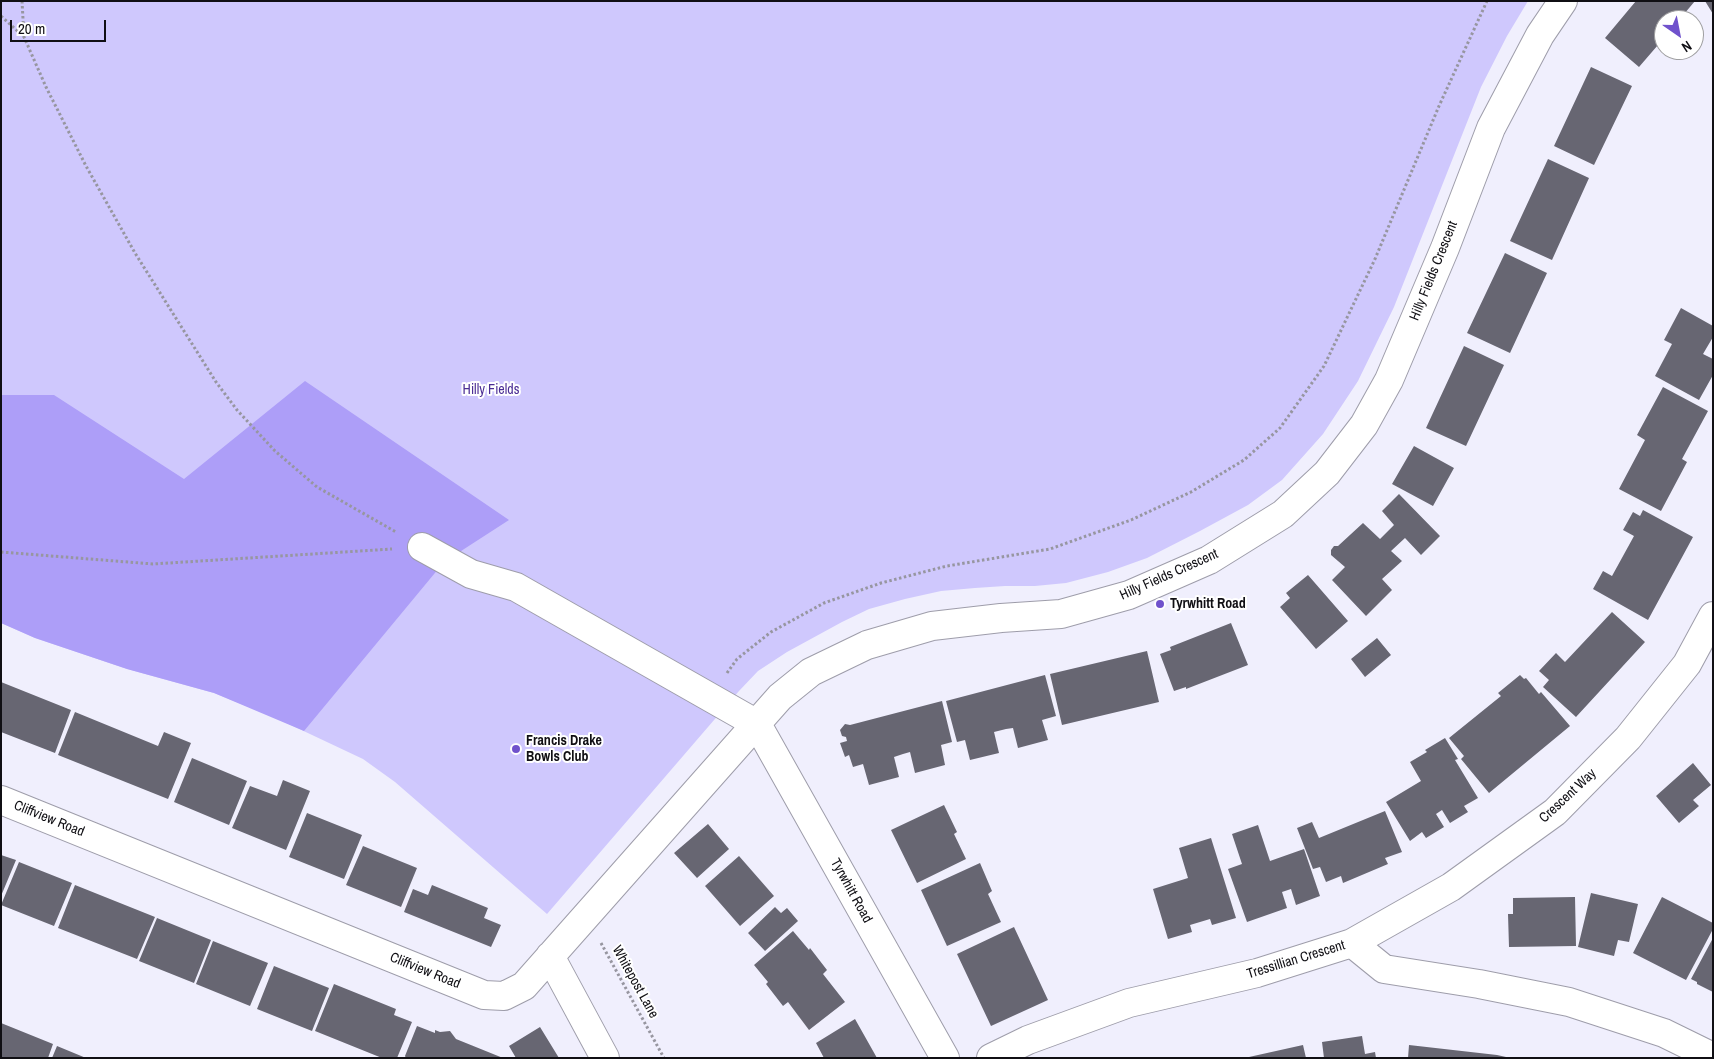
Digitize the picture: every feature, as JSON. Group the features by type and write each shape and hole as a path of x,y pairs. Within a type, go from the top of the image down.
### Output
{"street":[{"name":"Hilly Fields Crescent","path":"757,724 780,697 811,672 867,645 932,626 1001,618 1061,614 1129,595 1209,560 1283,514 1327,473 1364,425 1389,380 1445,248 1490,128 1540,36 1563,1"},
{"path":"422,547 471,574 516,587 757,724"},
{"name":"Crescent Way","path":"1352,943 1451,887 1555,812 1628,738 1687,664 1713,616"},
{"name":"Cliffview Road","path":"1,800 484,995 504,996 524,986 757,724"},
{"name":"Tyrwhitt Road","path":"757,724 945,1058"},
{"name":"Tressillian Crescent","path":"991,1058 1028,1040 1129,1003 1257,973 1352,943 1384,969 1479,984 1569,1002 1664,1033 1713,1057"},
{"path":"550,956 605,1058"}],"path":[{"path":"22,1 24,38 46,87 86,166 135,253 216,382 237,410 275,451 317,487 422,547"},
{"path":"709,695 737,659 771,632 824,603 881,583 947,566 1050,549 1131,520 1191,492 1244,460 1280,428 1324,366 1375,259 1440,106 1488,1"},
{"path":"1,16 24,38"},
{"path":"1,552 154,564 422,547"},
{"name":"Whitepost Lane","path":"586,916 664,1058"}],"green space":[{"name":"Hilly Fields","path":"1,1 1528,1 1507,36 1481,87 1394,307 1358,381 1323,434 1282,480 1248,505 1200,531 1147,558 1108,572 1066,583 941,591 905,599 869,609 787,652 758,671 739,691 547,914 395,782 363,759 276,718 214,693 127,669 35,638 1,623"}],"shaded area":[{"path":"305,381 509,520 444,562 304,731 214,693 127,669 35,638 1,623 1,395 54,395 184,479"}],"building":[{"path":"1636,1 1695,1 1687,10 1654,10 1654,50 1639,67 1605,38"},
{"path":"1705,1 1713,1 1713,14"},
{"path":"1591,67 1632,86 1594,165 1554,146"},
{"path":"1548,159 1589,178 1552,260 1510,241"},
{"path":"1505,253 1547,273 1510,353 1467,333"},
{"path":"1681,308 1713,326 1713,337 1703,354 1713,359 1713,375 1699,400 1655,376 1672,344 1664,340"},
{"path":"1464,346 1504,365 1466,446 1426,428"},
{"path":"1663,387 1708,411 1682,459 1687,462 1661,511 1619,489 1645,440 1637,435"},
{"path":"1414,446 1454,468 1433,506 1392,484"},
{"path":"1399,494 1440,536 1421,555 1405,538 1391,551 1402,561 1382,579 1392,590 1366,616 1332,580 1345,567 1331,555 1331,550 1363,523 1380,539 1394,525 1382,511"},
{"path":"1643,510 1693,537 1648,620 1593,589 1603,571 1612,576 1634,536 1623,530 1633,512 1640,516"},
{"path":"1308,575 1348,621 1316,649 1280,607 1290,598 1286,593"},
{"path":"1612,612 1645,642 1576,717 1543,687 1549,680 1539,671 1556,653 1565,662"},
{"path":"1231,623 1248,665 1186,689 1186,687 1174,691 1160,654 1171,650 1170,647"},
{"path":"1377,638 1391,655 1365,677 1351,659"},
{"path":"1147,651 1159,702 1062,725 1050,674"},
{"path":"1045,675 1056,716 1042,720 1048,740 1018,748 1013,728 994,732 999,753 970,760 965,740 957,742 946,701"},
{"path":"1520,675 1524,679 1526,678 1539,694 1541,692 1570,726 1489,793 1461,759 1464,756 1449,738 1501,696 1498,693"},
{"path":"1,682 71,710 55,753 1,732"},
{"path":"942,701 952,742 941,745 945,765 915,773 910,752 894,757 899,777 869,785 863,764 853,767 849,755 845,757 840,743 847,741 846,737 842,736 840,730 845,724 850,725"},
{"path":"75,712 158,746 164,732 191,743 168,799 58,755"},
{"path":"1445,738 1458,759 1455,760 1478,798 1464,806 1468,812 1450,823 1442,810 1436,814 1444,827 1426,838 1422,832 1410,841 1386,802 1421,781 1410,762"},
{"path":"192,758 247,781 229,825 174,802"},
{"path":"1693,763 1711,785 1693,800 1699,806 1679,823 1656,796"},
{"path":"283,780 310,791 286,850 232,828 250,786 277,796"},
{"path":"944,805 957,832 954,834 966,859 917,883 891,830"},
{"path":"1385,811 1402,852 1385,858 1388,864 1343,883 1341,876 1326,882 1320,867 1313,869 1297,828 1312,822 1319,838"},
{"path":"307,813 362,835 344,879 289,857"},
{"path":"708,824 729,849 697,878 674,853"},
{"path":"1258,825 1270,861 1304,849 1320,896 1296,905 1291,889 1282,892 1287,908 1247,922 1228,869 1242,864 1232,834"},
{"path":"1211,838 1236,918 1212,925 1210,919 1190,925 1192,932 1168,939 1153,889 1188,878 1179,848"},
{"path":"363,846 417,868 401,907 346,885"},
{"path":"1,855 16,860 1,896"},
{"path":"739,856 774,896 740,926 705,886"},
{"path":"19,862 72,883 54,926 1,905"},
{"path":"980,863 992,891 988,894 1001,922 947,946 921,890"},
{"path":"75,885 155,917 137,959 58,928"},
{"path":"432,885 488,908 484,918 501,925 491,947 404,912 413,889 428,895"},
{"path":"1591,893 1638,904 1629,942 1618,940 1614,956 1578,947"},
{"path":"1575,897 1576,946 1509,947 1508,914 1513,914 1513,898"},
{"path":"1662,897 1713,923 1713,929 1686,980 1633,953"},
{"path":"775,907 781,913 787,908 798,921 765,951 748,933"},
{"path":"157,918 211,940 194,983 139,961"},
{"path":"1014,927 1048,1000 991,1026 957,954"},
{"path":"793,931 809,950 810,948 827,970 823,974 845,1002 809,1030 788,1002 783,1006 766,984 768,982 754,965"},
{"path":"1713,938 1713,992 1691,979"},
{"path":"213,941 268,963 250,1006 196,984"},
{"path":"274,966 329,988 312,1031 257,1009"},
{"path":"334,984 396,1009 394,1015 412,1022 397,1058 382,1058 315,1031"},
{"path":"855,1019 877,1058 824,1058 816,1043"},
{"path":"1,1023 53,1044 48,1058 1,1058"},
{"path":"417,1026 435,1033 435,1030 440,1032 450,1031 456,1039 503,1058 406,1058 405,1056"},
{"path":"540,1027 559,1058 516,1058 509,1046"},
{"path":"1362,1036 1365,1054 1375,1052 1376,1058 1324,1058 1322,1042"},
{"path":"1303,1045 1306,1058 1249,1057"},
{"path":"1409,1045 1497,1055 1506,1057 1408,1058"},
{"path":"57,1046 86,1058 52,1058"}],"place":[{"name":"Tyrwhitt Road","path":"1160,604"},
{"name":"Francis Drake Bowls Club","path":"516,749"}]}
